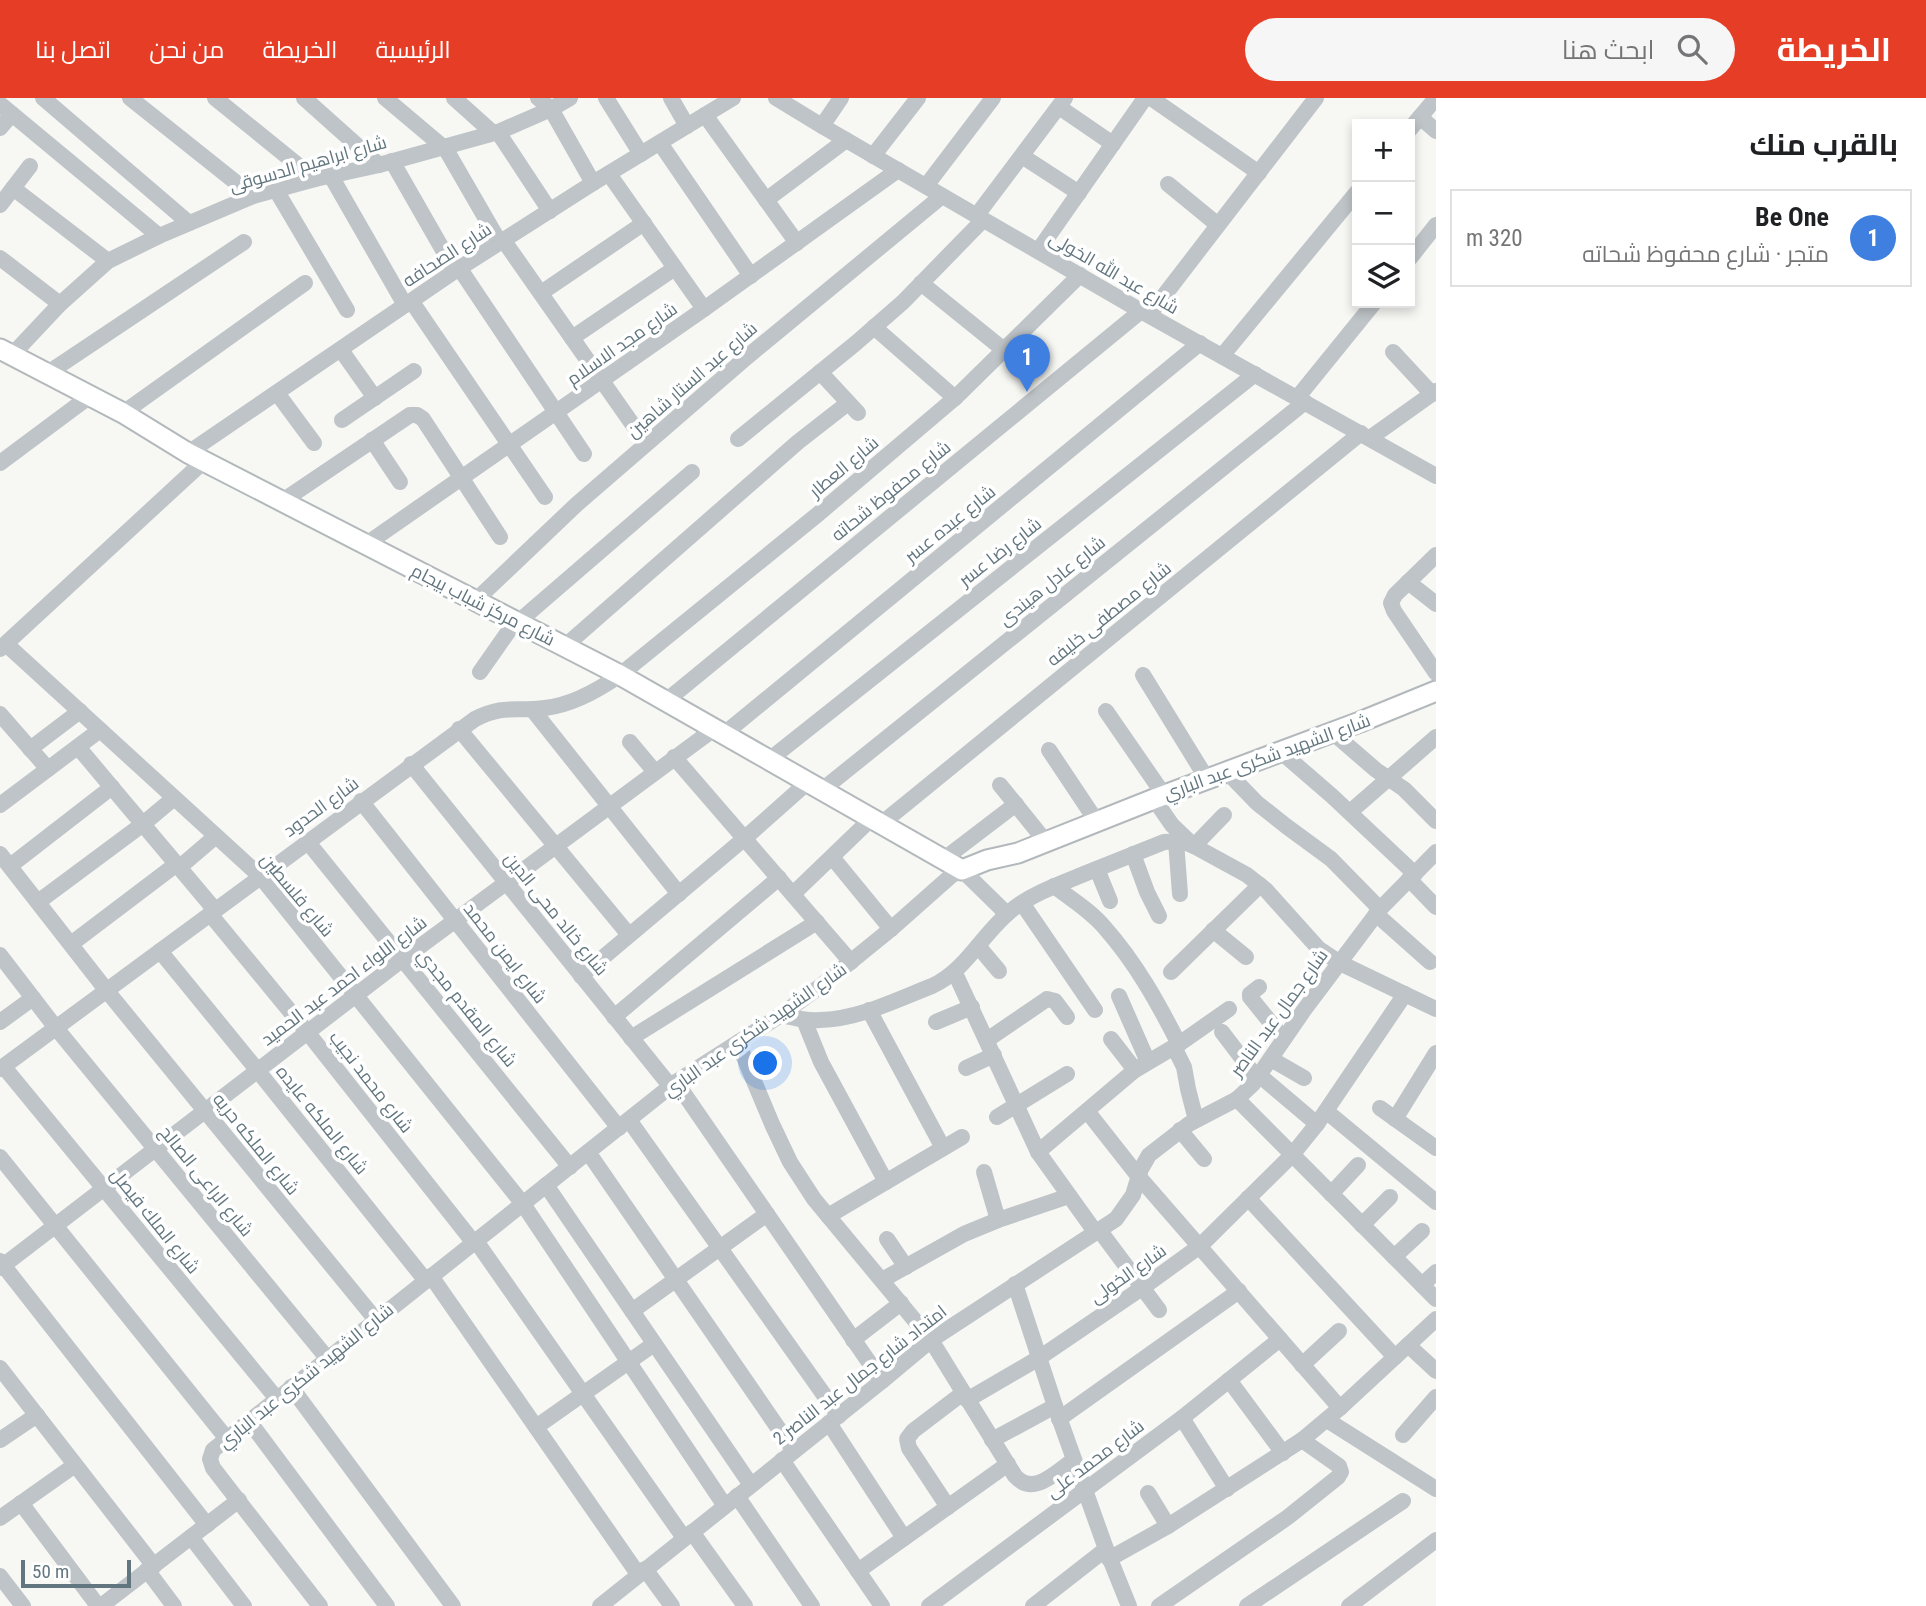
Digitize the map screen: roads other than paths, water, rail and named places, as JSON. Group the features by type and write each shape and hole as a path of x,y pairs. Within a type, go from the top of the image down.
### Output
{"main road":[{"name":"شارع مركز شباب بيجام","path":"6,352 123,413 196,457 281,502 620,675 962,870"},
{"name":"شارع الشهيد شكرى عبد الباري","path":"962,870 987,860 1018,853 1226,771 1406,705 1436,691"}],"street":[{"path":"43,98 189,223"},
{"path":"130,98 253,196"},
{"path":"215,98 323,178 408,304 545,497"},
{"path":"304,98 386,162 584,454"},
{"path":"385,98 443,146 502,242 633,425"},
{"path":"454,98 496,133 550,211"},
{"path":"538,98 551,109 593,183"},
{"name":"شارع ابراهيم الدسوقى","path":"6,352 108,261 159,236 253,196 496,133 570,98"},
{"path":"606,98 641,154"},
{"path":"671,98 687,126"},
{"name":"شارع الصحافه","path":"3,646 196,457 277,393 458,270 593,183 733,98"},
{"name":"شارع عبد الله الخولى","path":"776,98 1145,313 1436,476"},
{"path":"822,126 841,98"},
{"path":"873,156 918,98"},
{"path":"926,186 993,98"},
{"path":"1038,251 1145,98"},
{"path":"1151,98 1259,173"},
{"path":"1436,98 1415,123 1436,131"},
{"name":"شارع محفوظ شحاته","path":"666,701 1145,313 1259,173 1309,100"},
{"path":"738,439 874,327 921,283 980,217 1062,102 1112,144"},
{"path":"0,128 6,109 159,236"},
{"path":"705,115 797,243"},
{"path":"766,200 846,140"},
{"path":"660,143 751,276"},
{"path":"1022,156 1079,193"},
{"path":"0,205 30,166"},
{"name":"شارع مجد الاسلام","path":"365,545 557,413 898,170"},
{"path":"609,174 704,309"},
{"path":"1168,184 1218,225"},
{"path":"13,188 108,261"},
{"path":"276,190 347,310"},
{"name":"شارع عبد الستار شاهين","path":"475,601 587,496 747,357 942,196"},
{"path":"1222,356 1352,198"},
{"path":"541,293 644,223"},
{"path":"1415,252 1436,225"},
{"path":"48,373 244,242"},
{"path":"0,258 60,304"},
{"path":"572,338 675,268"},
{"name":"شارع العطار","path":"620,675 817,515 955,398 1080,275"},
{"path":"123,413 305,283"},
{"path":"921,283 1004,351"},
{"name":"شارع عادل هيندى","path":"581,976 745,838 815,786 1301,400 1370,308"},
{"path":"874,327 955,398"},
{"name":"شارع عبده عسر","path":"719,731 1200,344"},
{"path":"341,349 376,398"},
{"path":"1393,352 1434,392"},
{"path":"342,420 414,371"},
{"path":"564,647 788,451 853,408 820,372"},
{"name":"شارع رضا عسر","path":"769,760 1255,374"},
{"name":"شارع مصطفى خليفه","path":"793,894 876,821 1365,436 1434,392"},
{"path":"277,393 314,443"},
{"path":"0,463 90,396"},
{"path":"281,502 410,415 417,415 423,419 500,537"},
{"path":"372,440 400,482"},
{"path":"480,672 516,622 692,472"},
{"path":"1436,555 1392,599 1392,607 1436,673"},
{"path":"1408,582 1436,604"},
{"name":"شارع فلسطين","path":"3,646 79,711 260,876 523,1204 628,1362 812,1606"},
{"name":"شارع الحدود","path":"2,1068 459,729 488,712 503,708 532,709 563,705 620,675"},
{"path":"1143,675 1207,779"},
{"path":"532,709 678,894"},
{"path":"30,749 79,711"},
{"path":"1106,711 1159,797 1172,825 1194,846 1260,884 1309,940 1340,963 1405,995 1432,1002"},
{"path":"0,714 48,769"},
{"path":"459,729 629,935"},
{"path":"0,805 100,730"},
{"name":"شارع اللواء احمد عبد الحميد","path":"1,1265 555,845 674,757 719,731"},
{"path":"1332,732 1404,789 1436,821"},
{"path":"1350,812 1436,737"},
{"path":"630,742 654,772"},
{"name":"شارع محمد نجيب","path":"78,747 178,866 475,1242 688,1535 745,1606"},
{"path":"1049,750 1097,822"},
{"path":"1280,751 1350,812 1412,876 1436,907"},
{"path":"674,757 851,962"},
{"name":"شارع خالد محى الدين","path":"411,765 631,1038 673,1085 767,1214 882,1381"},
{"path":"1226,771 1286,826 1331,859 1378,911 1430,962"},
{"path":"1000,785 1046,842"},
{"path":"5,860 112,788"},
{"path":"38,902 174,798"},
{"name":"شارع ايمن محمد","path":"361,802 624,1124 720,1248 834,1419 904,1538"},
{"path":"944,859 1016,804"},
{"path":"1194,846 1223,815"},
{"path":"71,944 181,866 216,836"},
{"name":"شارع المقدم مجدي","path":"307,841 570,1167"},
{"path":"781,1015 804,1020 837,1019 932,986 955,972 1007,914 1022,903 1054,886 1164,842 1176,841 1194,846"},
{"path":"1176,841 1180,894"},
{"name":"شارع جمال عبد الناصر","path":"1139,1177 1149,1155 1180,1130 1245,1092 1378,911 1436,852"},
{"path":"1133,854 1159,916"},
{"path":"832,857 891,929"},
{"name":"شارع الملكه حريه","path":"5,860 107,991 376,1320"},
{"path":"1097,869 1110,901"},
{"path":"962,870 1007,914"},
{"name":"شارع الشهيد شكرى عبد الباري","path":"239,1500 211,1464 213,1450 673,1085 781,1015 851,962 943,882 962,870"},
{"path":"614,1017 779,878"},
{"path":"1171,972 1206,930 1260,884"},
{"path":"1054,886 1094,916 1146,984 1177,1045 1196,1120"},
{"path":"1022,903 1095,1010"},
{"path":"631,1038 817,922"},
{"path":"1206,930 1246,957"},
{"path":"978,946 999,971"},
{"name":"شارع الملكه عايده","path":"160,951 428,1279 642,1572 672,1606"},
{"name":"شارع الراعى الصالح","path":"0,955 56,1028 327,1358"},
{"path":"955,972 1038,1152 1069,1196 1159,1310"},
{"path":"1259,987 1250,997 1284,1039"},
{"name":"شارع الخولى","path":"948,1507 909,1448 907,1439 913,1431 966,1396 1039,1359 1199,1246 1292,1155 1322,1117 1405,995"},
{"path":"1119,996 1141,1066"},
{"path":"0,1023 33,998"},
{"path":"966,1068 1047,999 1055,1001 1067,1017"},
{"path":"936,1022 972,1007"},
{"path":"1038,1152 1141,1066 1177,1045 1228,1009"},
{"path":"869,1010 943,1148"},
{"path":"804,1020 821,1062 886,1182"},
{"path":"1223,1032 1258,1076 1322,1117 1436,1202"},
{"path":"1111,1039 1141,1066"},
{"path":"738,1043 790,1162 814,1199 931,1340 1020,1481 1031,1486 1037,1485 1074,1460"},
{"path":"1395,1119 1436,1053"},
{"path":"1270,1059 1304,1079"},
{"name":"شارع الملك فيصل","path":"2,1068 276,1399"},
{"path":"998,1117 1068,1074"},
{"path":"1237,1099 1436,1298"},
{"path":"1380,1108 1436,1148"},
{"path":"1087,1111 1139,1177 1340,1408"},
{"path":"1180,1130 1204,1159"},
{"path":"828,1216 962,1137"},
{"path":"588,1152 676,1280 882,1606"},
{"path":"0,1157 227,1439"},
{"path":"1331,1194 1358,1165"},
{"path":"984,1172 998,1220"},
{"name":"امتداد شارع جمال عبد الناصر 2","path":"600,1606 931,1340 1098,1232 1123,1212 1139,1177"},
{"path":"547,1185 751,1485"},
{"path":"883,1280 964,1234 1069,1196"},
{"path":"1362,1225 1390,1197"},
{"path":"1248,1198 1395,1357"},
{"path":"632,1311 767,1214"},
{"path":"1394,1257 1422,1231"},
{"path":"887,1239 906,1267"},
{"path":"1,1265 207,1525"},
{"path":"1422,1285 1436,1272"},
{"path":"1015,1284 1123,1603"},
{"path":"992,1440 1057,1412 1239,1291"},
{"path":"853,1340 901,1303"},
{"path":"1032,1606 1107,1554 1168,1526 1302,1440 1436,1319"},
{"path":"1302,1365 1339,1331"},
{"name":"شارع محمد على","path":"934,1605 1182,1418 1280,1339"},
{"path":"536,1427 654,1344"},
{"path":"1408,1345 1436,1371"},
{"path":"0,1368 75,1465 150,1568 174,1606"},
{"path":"1229,1380 1283,1453"},
{"path":"291,1387 453,1606"},
{"path":"1403,1435 1436,1398"},
{"path":"0,1440 37,1415"},
{"path":"1182,1418 1227,1489"},
{"path":"1327,1420 1436,1489"},
{"path":"249,1421 387,1606"},
{"path":"1159,1606 1288,1517 1338,1477 1341,1472 1339,1466 1302,1440"},
{"path":"858,1571 1008,1464"},
{"path":"0,1518 75,1465"},
{"path":"1149,1493 1168,1526"},
{"path":"21,1503 103,1605 239,1500 320,1606"},
{"path":"1247,1606 1403,1501"},
{"path":"191,1537 244,1606"},
{"path":"1349,1606 1436,1540"},
{"path":"0,1576 23,1606"}],"place":[{"name":"Be One","path":"1027,392"}]}
